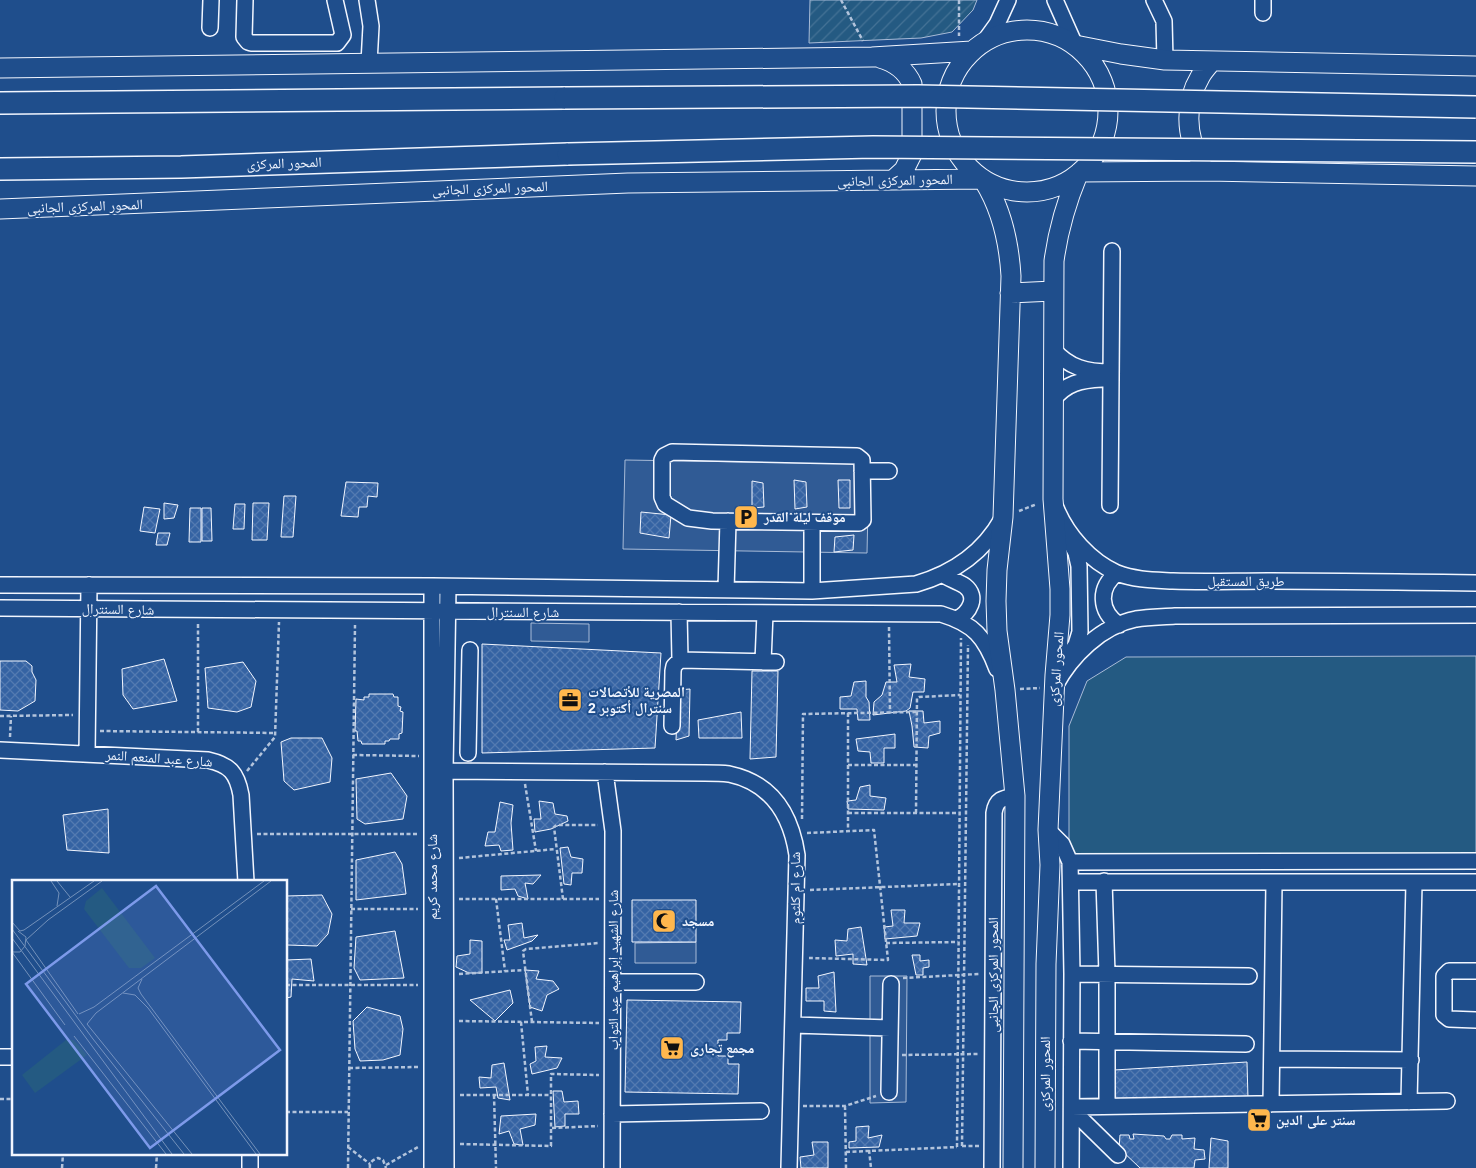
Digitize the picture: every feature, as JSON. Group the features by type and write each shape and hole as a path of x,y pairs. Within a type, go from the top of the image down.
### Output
{"highway":[{"path":"0,103 918,96 1476,107"},
{"name":"المحور المركزى","path":"0,169 181,167 568,154 873,147 1476,152"}],"main road":[{"path":"0,68 876,57 972,48 1009,32 1029,30 1049,32 1074,45 1085,54 1100,75 1105,88 1108,107 1103,140 1094,157 1079,173 1066,183 1039,192 1025,193 996,187 982,180 969,169 952,145 945,117 951,81 972,48"},
{"path":"1074,45 1165,60 1476,66"},
{"path":"876,57 895,64 909,77 912,84 912,154 904,170 893,180"},
{"path":"1207,171 1196,154 1190,135 1189,115 1192,95 1200,77 1212,61"},
{"path":"1079,173 1207,171 1476,176"},
{"name":"المحور المركزى","path":"1045,1168 1046,964 1050,865 1048,830 1060,589 1053,499 1054,261 1058,232 1067,202 1079,173"},
{"path":"982,180 992,195 1004,227 1010,260 1003,517 996,601 998,641 1005,690 1015,796 1013,1168"},
{"name":"المحور المركزى الجانبى","path":"0,209 628,182 982,180"},
{"path":"1010,293 1053,291"}],"street":[{"path":"210,28 211,0"},
{"path":"245,0 244,37 248,42 337,43 343,35 335,0"},
{"path":"367,0 371,26 369,63"},
{"path":"972,48 997,24 1008,0"},
{"path":"1055,0 1074,45"},
{"path":"1154,0 1164,21 1165,60"},
{"path":"1110,505 1112,251"},
{"path":"1053,349 1066,362 1075,367 1111,375"},
{"path":"1053,400 1073,383 1111,375"},
{"path":"672,452 857,456 862,460 862,522 728,521 688,518 665,504 662,497 662,460 664,456 672,452"},
{"path":"862,471 890,471"},
{"name":"طريق المستقبل","path":"1053,499 1064,525 1093,558 1117,573 1142,579 1200,582 1334,580 1476,583"},
{"name":"شارع السنترال","path":"0,585 448,586 812,591 916,584 955,569 977,552 996,531 1003,517"},
{"path":"726,590 728,521"},
{"path":"812,523 812,591"},
{"path":"1117,573 1107,583 1103,603 1108,616 1119,625"},
{"path":"943,575 964,586 970,594 972,599 970,609 962,622 980,636 989,648 1005,690"},
{"path":"87,754 90,585"},
{"name":"شارع محمد كريم","path":"432,586 440,611 446,678 446,1095 439,1142 432,1168"},
{"name":"شارع محمد كريم","path":"446,1168 439,1142 432,1067 432,756 440,611 448,586"},
{"name":"شارع السنترال","path":"0,608 889,613 941,614 962,622"},
{"path":"672,726 673,671 674,666 680,660 679,612"},
{"path":"680,660 770,662 764,613"},
{"path":"1054,681 1077,655 1098,637 1119,625 1136,619 1175,616 1476,615"},
{"path":"468,753 470,650"},
{"path":"446,678 469,678"},
{"name":"شارع عبد المنعم النمر","path":"5,750 208,760 221,763 232,771 238,782"},
{"name":"شارع ام كلثوم","path":"445,771 729,774 751,781 771,794 798,834 790,1168"},
{"name":"شارع الشهيد إبراهيم عبد التواب","path":"605,772 612,824 612,1168"},
{"path":"238,782 241,795 246,880"},
{"name":"المحور المركزى الجانبى","path":"992,1168 995,807 998,801 1003,798 1015,796"},
{"path":"1048,830 1062,844 1070,862 1072,974 1071,1168"},
{"path":"1070,862 1476,861"},
{"path":"1104,881 1107,974 1107,1106"},
{"path":"1071,882 1476,882"},
{"path":"1271,1104 1274,883"},
{"path":"1409,1102 1414,883"},
{"path":"1476,971 1449,970 1444,976 1444,1015 1446,1018 1476,1020"},
{"path":"1072,974 1249,976"},
{"path":"613,982 696,982"},
{"path":"889,1092 891,984"},
{"path":"793,1025 890,1028"},
{"path":"1071,1041 1246,1044"},
{"path":"1272,1059 1411,1060"},
{"path":"1072,1108 1447,1101"},
{"path":"1072,1108 1118,1155"},
{"path":"612,1120 761,1112"}],"path":[{"path":"841,0 876,57"},
{"path":"959,0 972,48"},
{"path":"1003,517 1053,499"},
{"path":"198,609 198,732"},
{"path":"238,782 273,741 276,733 279,610"},
{"path":"348,1168 356,611"},
{"path":"889,613 890,713"},
{"path":"957,1146 962,622"},
{"path":"962,622 964,975 962,1146"},
{"path":"1005,690 1054,681"},
{"path":"916,813 916,699 919,697 960,695"},
{"path":"794,958 886,960 886,943 874,830 798,834 803,714 916,712"},
{"path":"848,713 848,831"},
{"path":"0,716 88,715"},
{"path":"5,750 11,716"},
{"path":"87,731 276,733"},
{"path":"353,755 432,756"},
{"path":"848,765 916,765"},
{"path":"523,772 536,851"},
{"path":"848,813 959,813"},
{"path":"563,899 553,828 555,826 612,824"},
{"path":"243,834 433,834"},
{"path":"446,859 556,850"},
{"path":"796,891 958,884"},
{"path":"446,899 613,899"},
{"path":"496,899 504,971"},
{"path":"351,910 432,909"},
{"path":"532,1022 524,950 613,942"},
{"path":"886,943 958,942"},
{"path":"446,975 525,970"},
{"path":"891,984 904,978 993,974"},
{"path":"288,985 432,985"},
{"path":"446,1021 613,1023"},
{"path":"521,1022 528,1095"},
{"path":"890,1056 993,1053"},
{"path":"348,1068 432,1067"},
{"path":"370,1168 373,1160 378,1158 383,1160 386,1166 439,1142 551,1146 552,1073 613,1075"},
{"path":"790,1106 845,1106 889,1092"},
{"path":"446,1095 551,1095"},
{"path":"494,1095 496,1168"},
{"path":"845,1106 846,1168"},
{"path":"288,1112 348,1112"},
{"path":"552,1128 612,1120"},
{"path":"846,1152 992,1145"},
{"path":"348,1147 370,1164"},
{"path":"869,1150 871,1168"}],"shaded area":[{"path":"810,0 977,0 973,10 952,32 921,38 809,43"},
{"name":"موقف ليلة القدر","path":"625,460 869,464 867,553 623,549"},
{"path":"531,623 589,624 589,642 531,641"},
{"path":"1476,656 1476,855 1069,856 1069,726 1087,681 1126,657"},
{"path":"696,942 696,963 635,963 635,943"},
{"path":"870,976 907,976 906,1102 870,1103"}],"building":[{"path":"794,480 806,482 807,507 795,509"},
{"path":"838,480 850,480 850,508 839,508"},
{"path":"752,481 763,483 764,507 752,508"},
{"path":"346,482 378,483 377,497 368,496 367,507 359,507 358,517 341,516"},
{"path":"284,496 296,496 293,537 281,537"},
{"path":"164,503 178,505 174,518 164,519"},
{"path":"253,503 269,503 267,540 252,540"},
{"path":"235,504 245,504 244,529 233,529"},
{"path":"144,507 160,509 155,533 140,531"},
{"path":"190,508 201,508 201,542 189,542"},
{"path":"202,508 211,508 212,541 202,541"},
{"path":"641,512 671,515 669,538 640,533"},
{"path":"158,533 170,533 167,545 156,545"},
{"path":"854,535 853,550 834,552 835,537"},
{"name":"المصرية للأتصالات سنترال أكتوبر 2","path":"482,644 661,653 655,748 482,753"},
{"path":"164,659 177,701 133,709 123,695 122,669"},
{"path":"0,661 26,661 32,666 32,672 36,680 35,701 18,711 0,710"},
{"path":"243,662 256,681 251,707 237,712 208,708 205,668"},
{"path":"911,664 909,677 925,679 924,692 913,692 910,708 906,711 873,715 874,702 882,695 886,682 897,682 894,665"},
{"path":"752,671 778,671 776,757 750,759"},
{"path":"866,681 866,697 869,702 870,720 858,720 857,709 840,709 840,697 851,696 854,682"},
{"path":"690,689 689,736 676,740 678,690"},
{"path":"369,694 393,694 394,697 398,697 398,706 401,707 400,711 403,712 402,733 399,734 399,739 390,739 385,741 385,744 362,744 361,741 358,741 357,731 355,731 356,699 364,700 364,697 369,697"},
{"path":"909,711 923,711 924,723 940,721 940,733 929,736 928,748 914,747"},
{"path":"741,712 742,738 699,738 698,720"},
{"path":"895,734 895,748 884,748 884,763 871,763 870,752 858,751 856,739"},
{"path":"291,738 322,738 332,758 330,782 294,790 284,781 281,742"},
{"path":"391,773 407,796 403,819 365,824 357,819 356,779"},
{"path":"870,785 870,796 886,798 884,810 848,809 847,801 856,800 860,787"},
{"path":"539,801 553,803 555,814 567,816 568,821 551,829 535,832 534,819 541,819"},
{"path":"500,802 513,805 511,823 513,850 501,851 499,845 485,846 488,832 495,832"},
{"path":"108,809 109,853 67,850 63,815"},
{"path":"568,847 571,857 583,859 582,873 572,873 571,885 564,884 560,848"},
{"path":"395,852 402,864 406,894 356,900 356,860"},
{"path":"541,875 533,884 525,883 528,899 518,896 515,889 501,890 501,876"},
{"path":"322,895 332,914 328,934 317,946 288,945 288,896"},
{"name":"مسجد","path":"632,900 696,900 696,942 632,942"},
{"path":"891,910 905,910 904,923 920,923 917,936 885,939 884,927 893,926"},
{"path":"522,923 524,938 538,935 532,941 507,950 504,940 510,940 508,925"},
{"path":"861,927 867,965 853,964 853,954 836,956 835,940 847,941 848,929"},
{"path":"395,931 404,978 360,980 354,968 356,937"},
{"path":"470,940 482,941 482,973 469,973 456,967 457,956 470,954"},
{"path":"912,955 920,955 920,961 929,960 929,967 923,968 923,975 916,975"},
{"path":"311,959 314,981 292,979 291,997 288,998 288,960"},
{"path":"525,970 539,971 536,979 553,981 559,989 547,995 542,1011 530,1007"},
{"path":"834,972 836,1012 824,1011 824,1001 806,1001 806,988 819,988 818,976"},
{"path":"510,990 513,1003 495,1021 470,1000"},
{"name":"مجمع تجارى","path":"627,1000 741,1002 740,1033 727,1033 727,1040 718,1040 718,1056 728,1056 728,1064 739,1064 738,1094 625,1092"},
{"path":"367,1007 400,1016 403,1029 400,1055 383,1060 360,1061 355,1049 353,1021"},
{"path":"547,1046 545,1057 562,1058 557,1068 532,1074 530,1064 536,1061 535,1047"},
{"path":"1247,1062 1248,1099 1114,1102 1114,1070"},
{"path":"504,1063 510,1100 498,1098 496,1087 480,1088 479,1077 491,1078 492,1065"},
{"path":"553,1091 562,1091 564,1102 578,1101 579,1114 565,1114 565,1126 555,1127"},
{"path":"536,1114 535,1125 520,1129 523,1145 514,1144 509,1131 499,1134 501,1116"},
{"path":"869,1126 868,1138 882,1135 879,1147 849,1148 849,1142 856,1141 856,1127"},
{"path":"1133,1134 1164,1136 1166,1139 1170,1139 1172,1135 1182,1135 1182,1139 1195,1138 1194,1149 1204,1150 1205,1159 1195,1160 1194,1168 1140,1168 1119,1148 1120,1135 1129,1135 1130,1139 1134,1139"},
{"path":"1211,1138 1228,1141 1228,1168 1209,1168"},
{"path":"812,1142 828,1142 828,1168 801,1168 800,1157 814,1155"}],"place":[{"name":"موقف ليلة القدر","path":"746,517"},
{"name":"المصرية للأتصالات سنترال أكتوبر 2","path":"570,700"},
{"name":"مسجد","path":"664,921"},
{"name":"مجمع تجارى","path":"672,1048"},
{"name":"سنتر على الدين","path":"1259,1120"}]}
